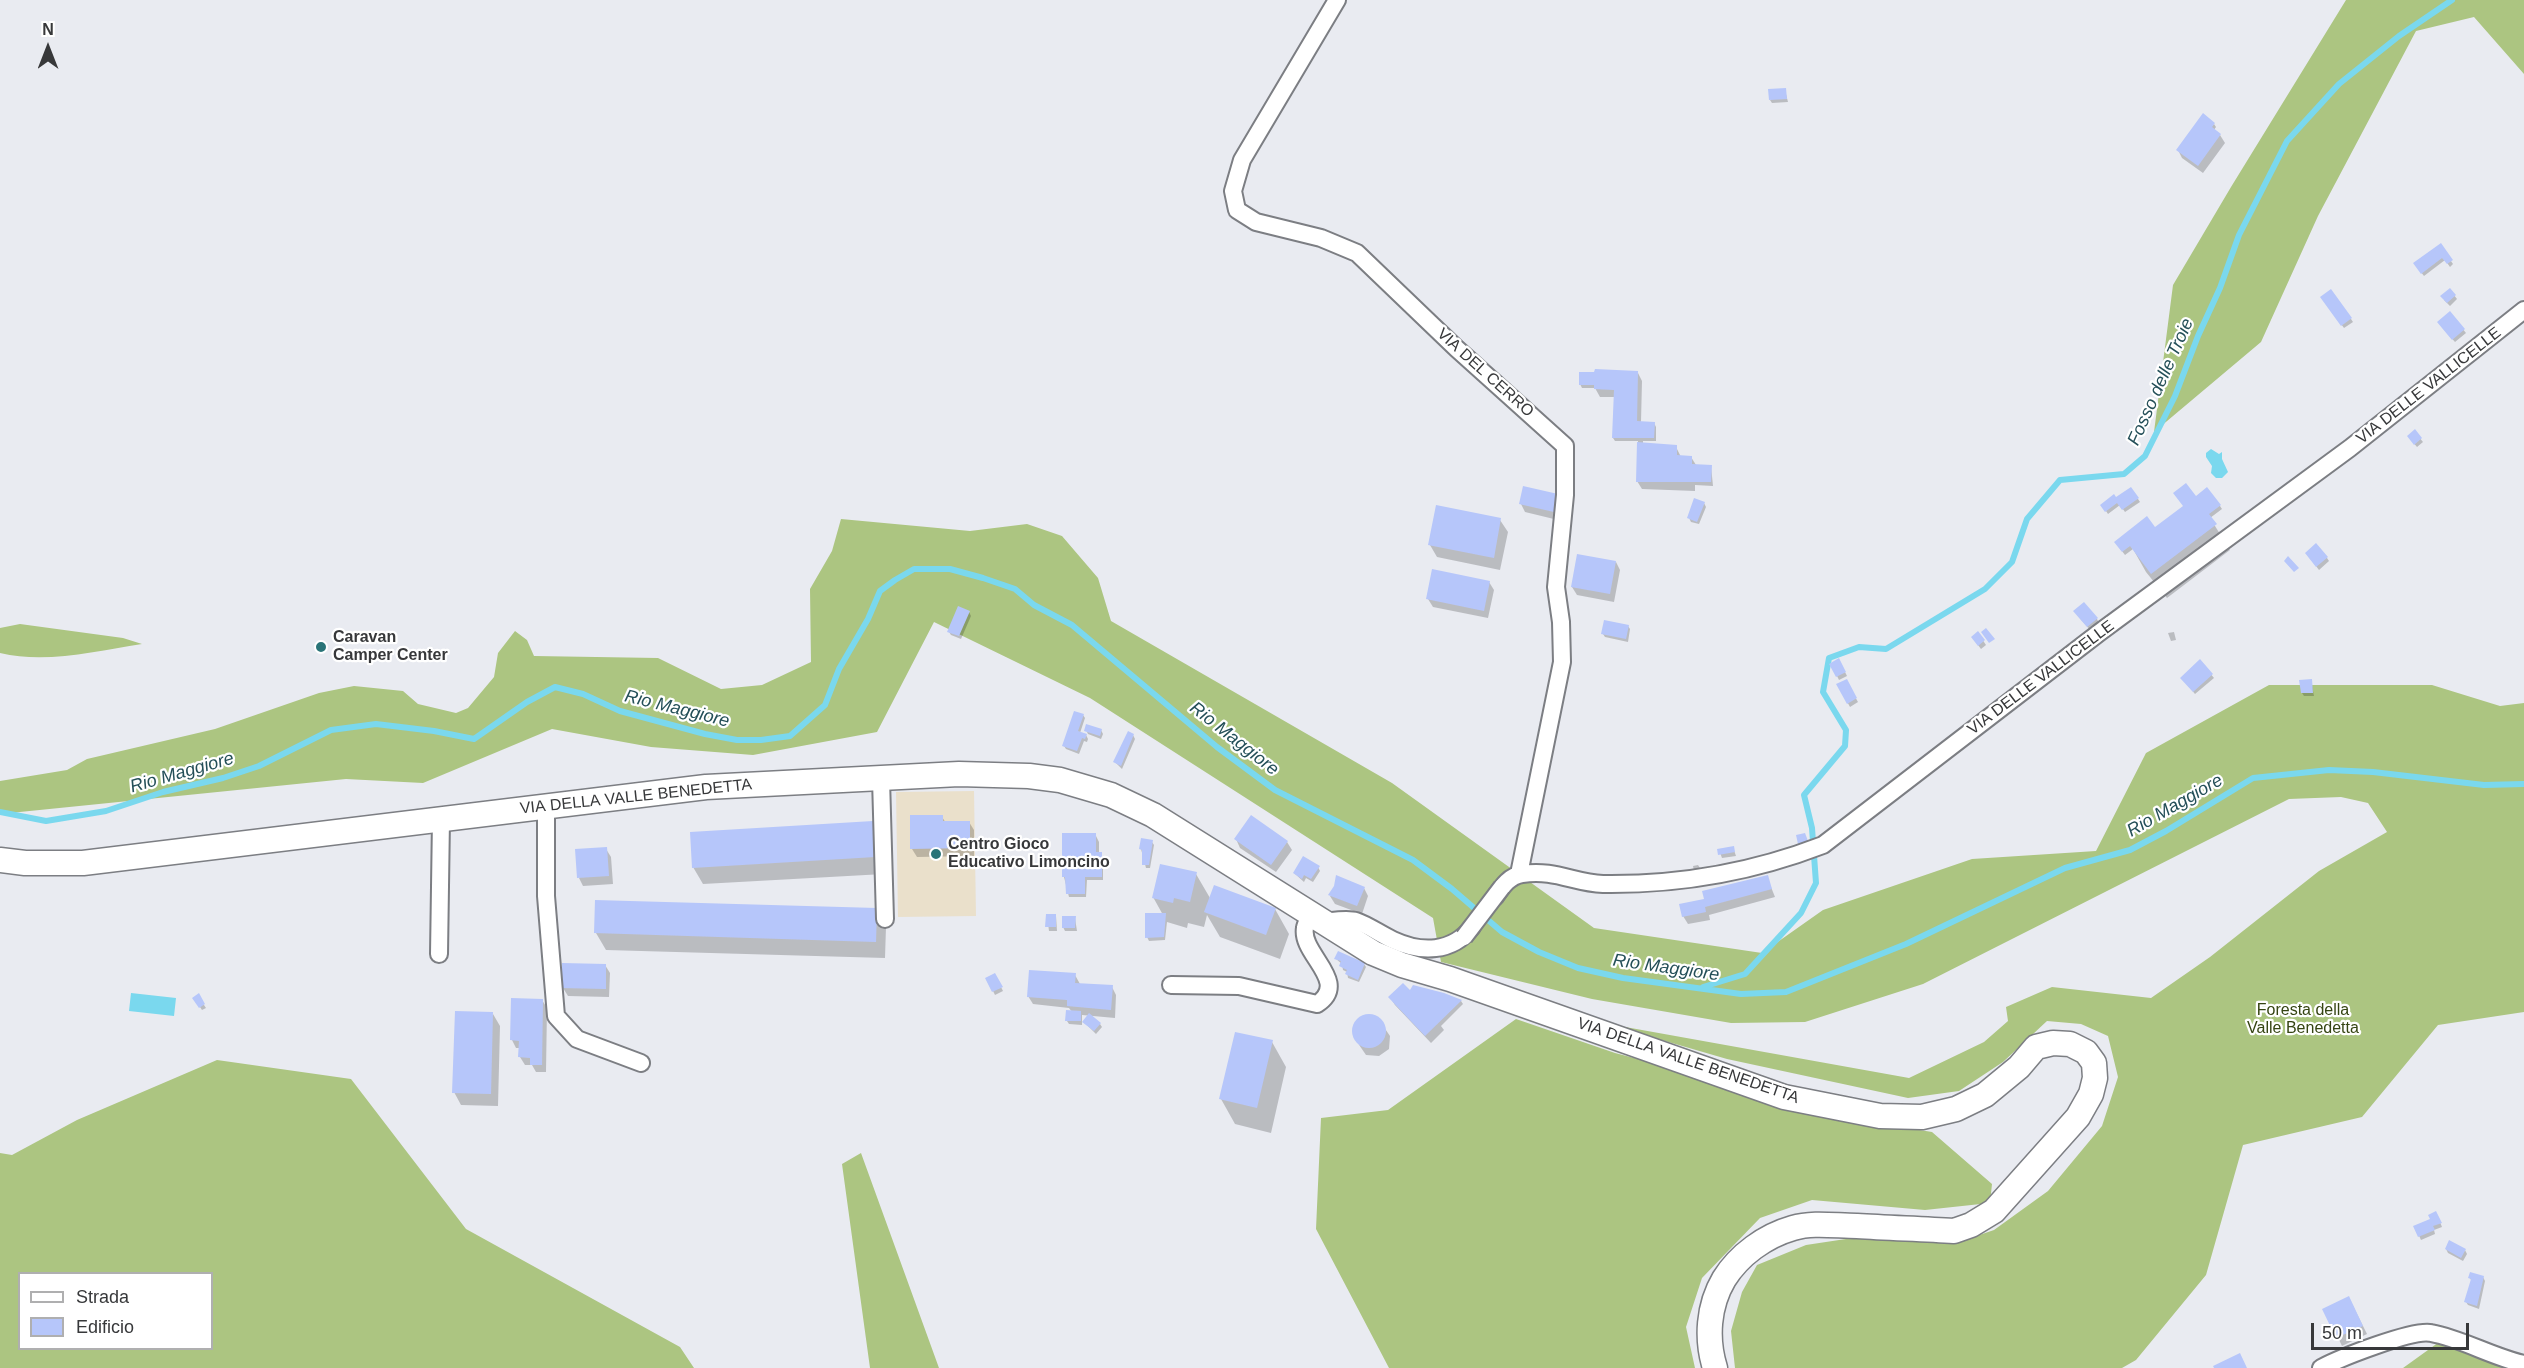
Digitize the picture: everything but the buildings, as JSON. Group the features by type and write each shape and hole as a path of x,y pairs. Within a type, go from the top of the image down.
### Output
{"main road":[{"name":"VIA DELLA VALLE BENEDETTA","path":"0,860 25,863 83,862 706,787 959,774 1029,776 1060,780 1111,795 1152,815 1373,953 1784,1097 1880,1116 1922,1117 1956,1109 1985,1095 2019,1067 2036,1047 2053,1043 2070,1044 2086,1052 2094,1063 2095,1078 2091,1094 2078,1117 1994,1211 1971,1225 1954,1231 1819,1225 1793,1227 1753,1247 1732,1267 1718,1289 1711,1310 1710,1353 1715,1368"}],"street":[{"name":"VIA DEL CERRO","path":"1337,0 1242,160 1233,191 1237,210 1256,222 1321,238 1357,253 1456,348 1565,446 1565,495 1556,587 1561,622 1562,662 1519,874"},
{"name":"VIA DELLE VALLICELLE","path":"1519,874 1550,872 1599,884 1645,884 1688,880 1782,861 1823,845 2100,632 2350,448 2524,310"},
{"path":"881,779 885,919"},
{"path":"546,806 546,896 556,1016 577,1039 641,1063"},
{"path":"439,954 441,819"},
{"path":"1171,985 1239,986 1317,1004 1325,999 1329,991 1328,981 1305,936 1305,927 1317,919 1354,920 1395,941 1431,950 1445,947 1464,937 1502,887 1519,874"},
{"path":"2321,1368 2336,1360 2414,1334 2430,1332 2504,1360 2524,1364"}],"shaded area":[{"name":"Centro Gioco Educativo Limoncino","path":"974,791 976,916 898,917 896,792"}],"green space":[{"path":"2346,0 2524,0 2524,74 2474,17 2416,31 2318,216 2261,342 2154,432 2173,285"},
{"name":"Foresta della Valle Benedetta","path":"841,519 970,531 1027,524 1062,536 1098,578 1111,621 1392,783 1594,928 1762,953 1823,910 1972,859 2096,851 2146,753 2269,685 2432,685 2500,706 2524,703 2524,1012 2438,1025 2362,1117 2243,1145 2206,1275 2136,1360 2122,1368 1735,1368 1731,1331 1742,1292 1757,1265 1806,1245 1859,1237 1953,1244 1994,1230 2048,1191 2102,1126 2118,1077 2108,1036 2081,1024 2047,1021 2003,1062 1959,1091 1908,1098 1727,1059 1603,1023 1909,1078 1984,1042 2008,1021 2006,1007 2052,987 2151,998 2210,957 2319,871 2387,832 2368,803 2341,797 2289,799 1923,984 1805,1022 1731,1023 1592,999 1441,962 1433,918 1090,698 934,622 877,732 753,755 651,747 552,729 423,783 346,779 0,814 0,781 67,770 87,759 215,729 319,693 354,686 403,691 418,704 456,713 468,708 494,677 498,653 515,631 527,640 534,656 658,658 721,689 762,685 811,662 810,589 832,551"},
{"path":"20,624 123,638 142,644 53,657 0,653 0,628"},
{"path":"1516,1019 1615,1053 1711,1078 1804,1111 1932,1132 1992,1184 1990,1203 1925,1210 1812,1200 1760,1218 1702,1278 1686,1327 1695,1368 1389,1368 1316,1229 1321,1118 1388,1110"},
{"path":"217,1060 351,1079 466,1229 680,1347 694,1368 0,1368 0,1153 12,1155 77,1120"},
{"path":"861,1153 939,1368 870,1368 842,1164"},
{"path":"2453,1332 2524,1368 2403,1368"}],"water":[{"path":"2211,449 2219,454 2222,452 2222,459 2228,472 2222,478 2216,478 2211,473 2212,466 2206,453"},
{"path":"131,993 176,998 174,1016 129,1011"}],"waterway":[{"name":"Fosso delle Troie","path":"1703,987 1745,974 1801,913 1816,883 1812,828 1804,795 1845,746 1846,730 1823,692 1829,658 1859,647 1886,649 1985,589 2012,562 2027,519 2060,480 2124,474 2145,456 2175,396 2198,336 2220,288 2239,235 2287,141 2339,84 2399,36 2452,0"},
{"name":"Rio Maggiore","path":"0,812 46,821 106,811 163,792 223,778 259,766 331,730 376,724 434,731 474,739 527,702 555,687 583,694 620,711 705,734 737,740 761,740 790,736 825,705 839,669 868,619 880,591 914,569 950,569 1015,589 1034,605 1072,625 1217,747 1275,790 1413,860 1452,889 1502,932 1539,952 1578,968 1623,978 1741,994 1786,992 1906,944 2065,868 2130,850 2253,778 2329,770 2373,772 2484,785 2524,784"}],"place":[{"name":"Caravan Camper Center","path":"321,647"},
{"name":"Centro Gioco Educativo Limoncino","path":"936,854"}]}
